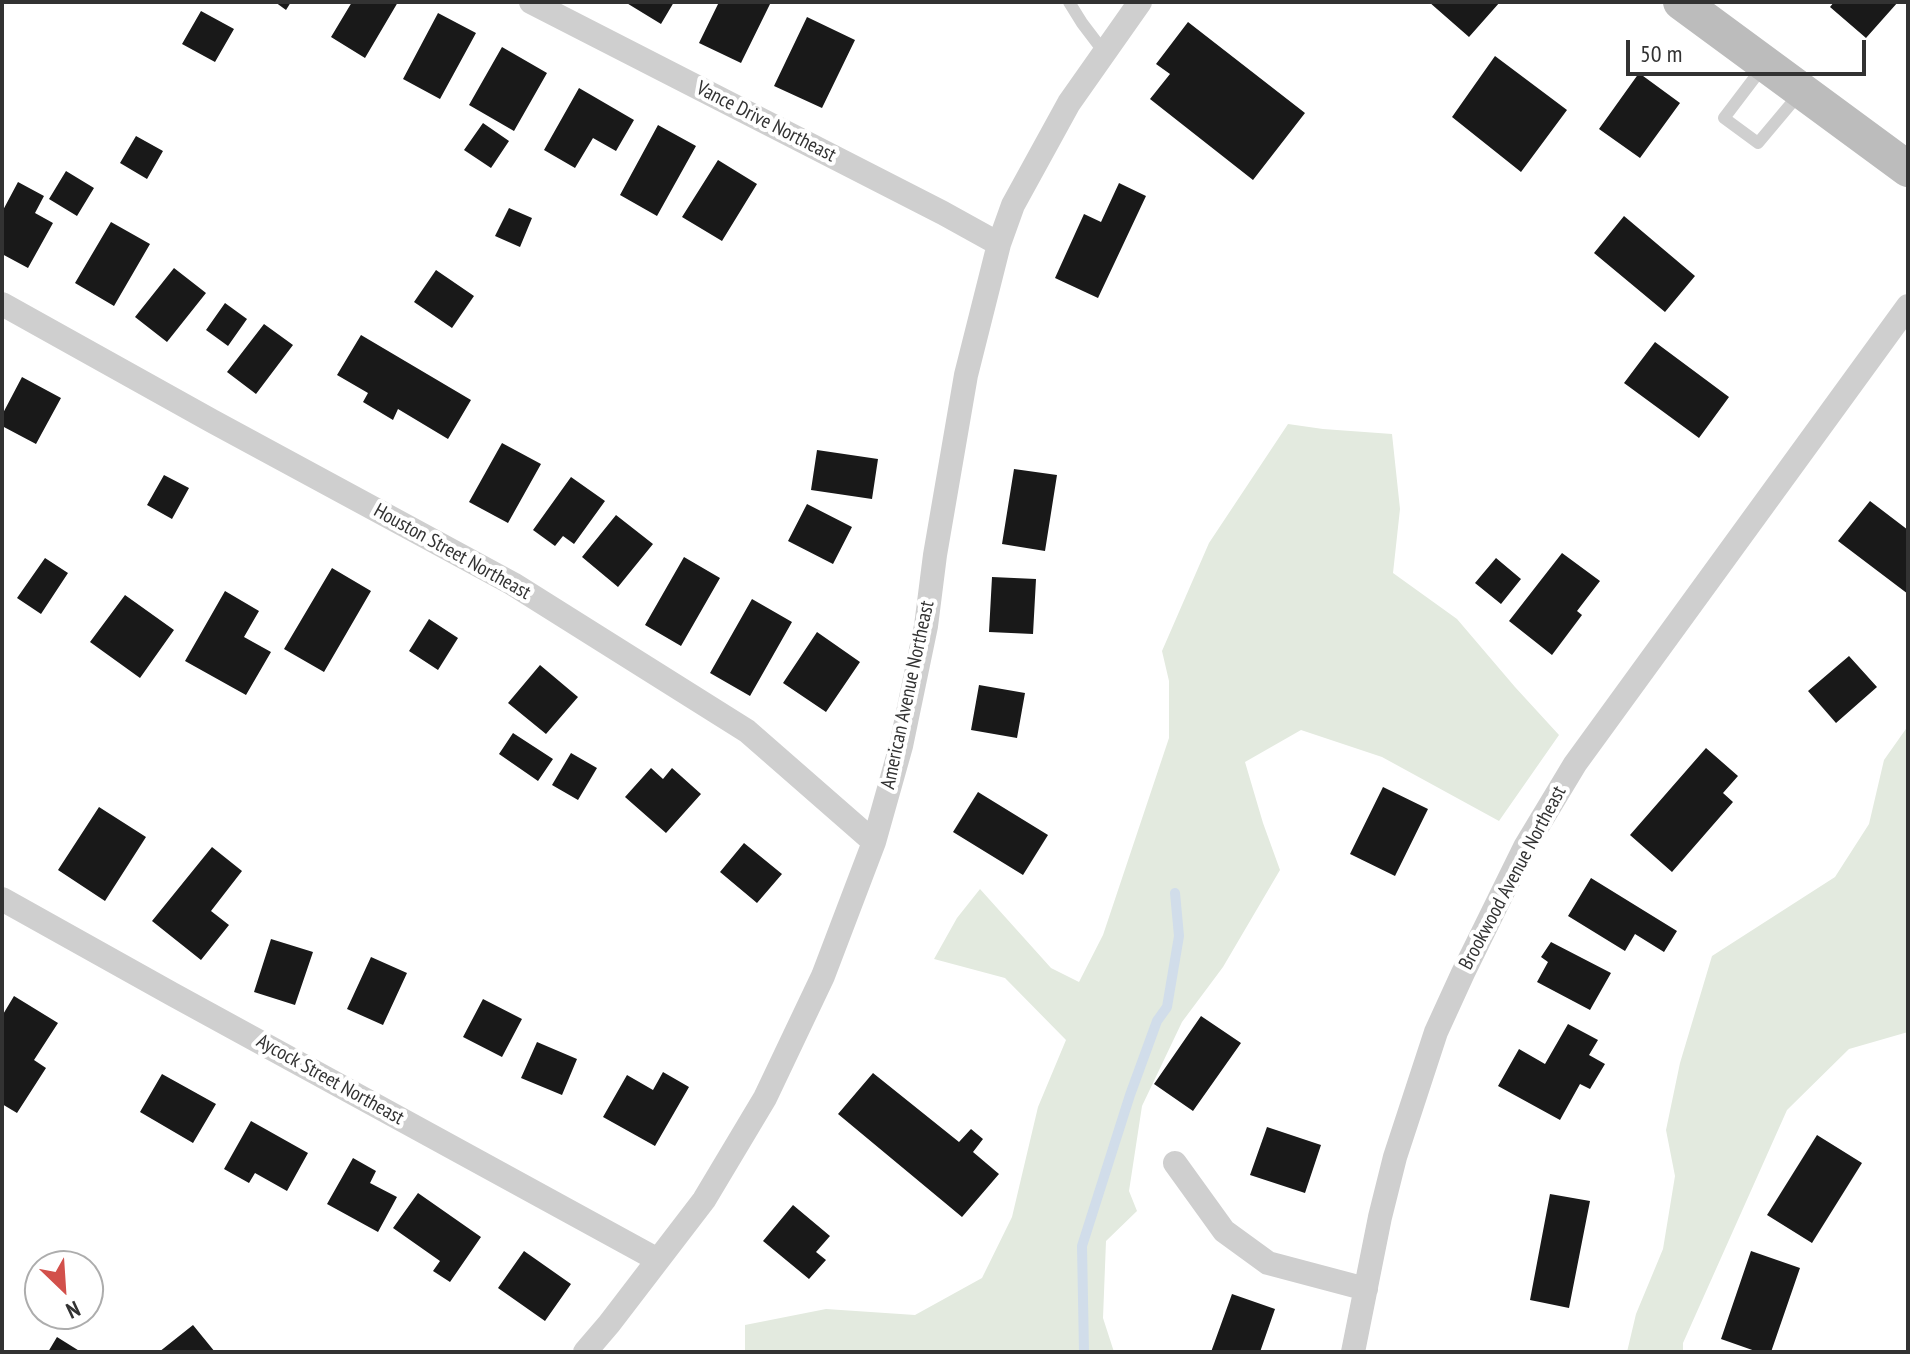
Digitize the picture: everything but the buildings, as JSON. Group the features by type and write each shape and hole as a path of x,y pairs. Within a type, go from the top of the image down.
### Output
{"main road":[{"path":"1681,2 1908,169"}],"street":[{"name":"Vance Drive Northeast","path":"531,2 999,244"},
{"name":"American Avenue Northeast","path":"585,1352 704,1200 765,1098 823,976 874,842 901,746 926,626 966,375 999,244 1013,205 1062,115 1140,2"},
{"name":"Houston Street Northeast","path":"2,304 513,584 747,731 874,842"},
{"name":"Brookwood Avenue Northeast","path":"1353,1352 1395,1157 1436,1032 1525,847 1575,764 1908,306"},
{"name":"Aycock Street Northeast","path":"2,899 658,1260"},
{"path":"1175,1163 1224,1231 1268,1263 1366,1289"}],"lane":[{"path":"1069,2 1104,52"},
{"path":"1766,64 1724,118 1758,143 1802,90"}],"shaded area":[{"path":"1288,424 1392,434 1400,509 1393,573 1457,619 1559,735 1499,821 1382,757 1301,730 1245,762 1280,870 1223,967 1182,1022 1142,1106 1129,1191 1137,1211 1106,1241 1103,1318 1114,1352 745,1352 745,1325 826,1309 915,1315 982,1278 1012,1217 1038,1107 1066,1040 1005,978 934,959 957,918 980,889 1051,968 1079,982 1103,935 1169,738 1169,681 1162,651 1209,543"},
{"path":"1908,726 1908,1032 1849,1049 1787,1110 1683,1343 1683,1352 1627,1352 1636,1314 1663,1249 1675,1176 1666,1130 1680,1063 1712,956 1835,877 1869,824 1884,760"}],"waterway":[{"path":"1084,1352 1082,1246 1130,1095 1157,1021 1167,1007 1179,936 1175,893"}]}
